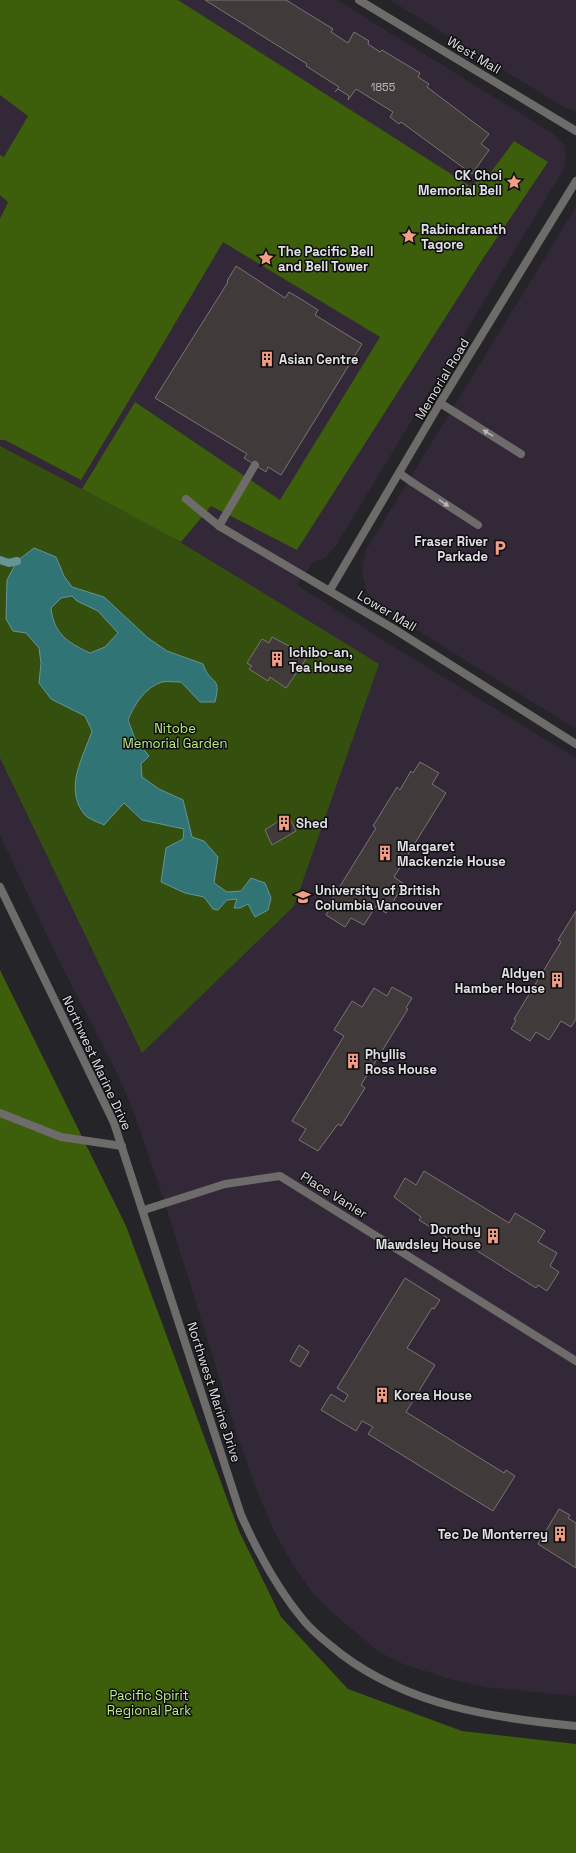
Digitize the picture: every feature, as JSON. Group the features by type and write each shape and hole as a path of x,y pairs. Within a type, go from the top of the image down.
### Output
{"street":[{"name":"West Mall","path":"359,0 576,131"},
{"name":"Memorial Road","path":"330,590 440,403 576,181"},
{"path":"440,403 521,454"},
{"path":"219,526 255,465"},
{"path":"399,473 478,525"},
{"name":"Lower Mall","path":"186,499 219,526 330,590 576,744"},
{"name":"Northwest Marine Drive","path":"0,887 111,1116 144,1210 241,1516 256,1551 288,1600 306,1623 328,1644 360,1668 408,1692 444,1705 481,1714 576,1726"},
{"path":"0,1113 61,1137 122,1146"},
{"name":"Place Vanier","path":"144,1210 225,1184 280,1176 576,1361"}],"shaded area":[{"name":"University of British Columbia Vancouver","path":"0,0 337,0 552,133 565,146 565,167 337,544 325,558 313,562 297,585 386,642 576,758 576,1696 485,1687 453,1680 403,1664 379,1652 333,1613 312,1592 293,1565 274,1531 259,1496 238,1438 165,1203 132,1107 118,1075 58,959 0,835"},
{"path":"390,0 576,0 576,111 565,108"},
{"path":"576,207 576,729 385,610 368,594 362,568 366,550"}],"green space":[{"path":"0,0 178,0 470,186 491,172 514,141 548,162 484,257 297,550 211,506 181,542 82,489 135,402 280,500 380,337 223,242 81,480 5,440 0,440 0,219 8,202 0,195 0,155 4,157 28,116 0,95"},
{"name":"Nitobe Memorial Garden","path":"0,446 167,534 379,664 294,906 142,1053 0,758"},
{"name":"Pacific Spirit Regional Park","path":"0,970 126,1226 239,1531 281,1617 348,1689 462,1731 576,1744 576,1853 0,1853"}],"water":[{"path":"34,548 56,557 64,576 72,587 104,597 148,638 167,651 203,664 206,671 216,683 217,693 215,702 200,702 181,682 162,682 156,684 145,692 133,708 128,720 135,739 149,756 141,764 142,777 159,789 183,800 192,837 204,841 218,857 214,883 227,892 241,891 251,878 265,883 271,898 268,910 255,917 248,904 240,908 234,908 237,899 227,900 218,910 213,909 204,897 185,893 161,882 166,848 183,839 184,829 142,820 124,803 104,825 84,814 78,804 75,783 80,762 92,731 85,716 51,699 39,683 41,663 39,648 26,633 13,631 6,619 7,580 17,561","holes":["72,596 77,601 98,611 118,633 105,647 90,653 68,641 59,631 55,624 51,608 61,598"]}],"building":[{"path":"205,0 286,0 333,29 331,32 348,43 354,32 369,41 368,44 380,52 382,50 420,73 418,77 429,84 427,87 489,134 481,144 489,150 472,174 401,122 399,124 390,117 393,112 356,89 348,100 349,96 338,89 335,92 339,87 306,66 307,64"},
{"name":"Asian Centre","path":"236,266 285,298 289,292 304,301 318,310 315,315 362,344 281,475 268,467 266,472 244,458 247,454 155,398 228,282 227,281"},
{"name":"Ichibo-an, Tea House","path":"272,637 308,656 286,688 270,677 268,681 249,669 252,666 247,663 262,639 269,643"},
{"name":"Margaret Mackenzie House","path":"420,762 439,773 432,784 446,793 394,877 404,884 386,913 376,906 364,925 351,918 345,927 326,915 331,906 329,904 376,828 373,826 397,787 400,790 411,771 413,773"},
{"name":"Shed","path":"288,815 296,831 272,845 265,830"},
{"name":"Aldyen Hamber House","path":"576,911 576,1019 571,1027 561,1021 549,1040 536,1032 530,1041 511,1029 516,1020 514,1019 561,942 558,940"},
{"name":"Phyllis Ross House","path":"392,987 412,998 406,1008 408,1009 361,1085 365,1088 341,1126 338,1124 318,1151 299,1140 306,1129 292,1121 344,1036 334,1030 352,1001 362,1007 374,988 387,996"},
{"name":"Dorothy Mawdsley House","path":"424,1171 509,1223 515,1213 545,1231 538,1242 557,1253 550,1266 559,1272 547,1291 538,1285 536,1288 460,1240 457,1244 419,1220 421,1217 394,1197 405,1178 416,1185"},
{"name":"Korea House","path":"405,1278 440,1300 434,1309 432,1308 407,1348 435,1365 406,1412 504,1473 506,1470 515,1476 493,1511 368,1434 373,1427 362,1421 356,1431 321,1410 331,1394 344,1402 348,1395 337,1388"},
{"path":"299,1345 309,1352 300,1367 290,1361"},
{"name":"Tec De Monterrey","path":"559,1509 570,1515 568,1518 576,1523 576,1568 538,1544"}],"waterway":[{"path":"0,560 9,563 17,561"}],"place":[{"name":"CK Choi Memorial Bell","path":"514,182"},
{"name":"Rabindranath Tagore","path":"409,236"},
{"name":"The Pacific Bell and Bell Tower","path":"266,258"},
{"name":"Asian Centre","path":"267,359"},
{"name":"Fraser River Parkade","path":"500,548"},
{"name":"Ichibo-an, Tea House","path":"277,659"},
{"name":"Shed","path":"284,823"},
{"name":"Margaret Mackenzie House","path":"385,853"},
{"name":"University of British Columbia Vancouver","path":"303,897"},
{"name":"Aldyen Hamber House","path":"557,980"},
{"name":"Phyllis Ross House","path":"353,1061"},
{"name":"Dorothy Mawdsley House","path":"493,1236"},
{"name":"Korea House","path":"382,1395"},
{"name":"Tec De Monterrey","path":"560,1534"}]}
